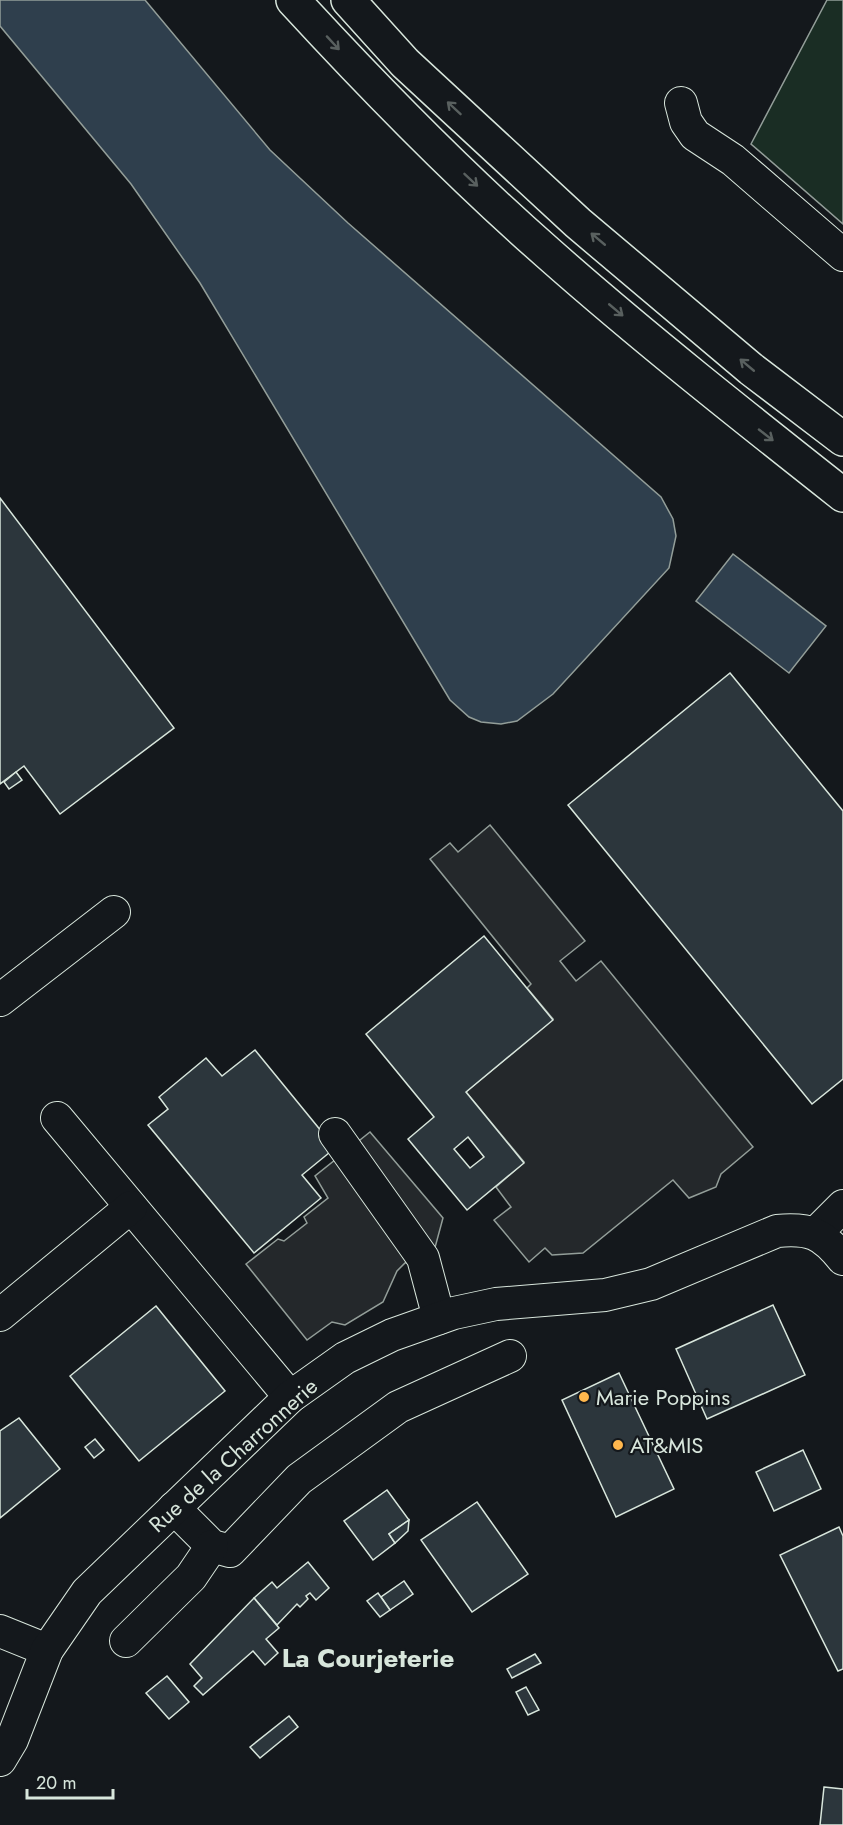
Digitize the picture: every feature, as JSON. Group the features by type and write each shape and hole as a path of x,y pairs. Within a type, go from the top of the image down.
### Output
{"highway":[{"path":"293,0 376,91 546,252 723,401 843,495"},
{"path":"348,0 405,63 578,223 751,369 843,439"}],"street":[{"path":"681,103 686,122 696,135 733,160 843,255"},
{"path":"0,1000 114,912"},
{"path":"57,1118 290,1397"},
{"path":"336,1134 423,1258 439,1318"},
{"path":"843,1206 816,1233 843,1259"},
{"path":"0,1316 131,1207"},
{"name":"Rue de la Charronnerie","path":"0,1760 12,1740 47,1650 87,1592 290,1397 345,1358 392,1335 439,1318 496,1304 605,1295 651,1284 777,1231 799,1229 816,1233"},
{"path":"174,1508 212,1546 230,1551 299,1479 398,1407 510,1356"},
{"path":"126,1641 191,1577 212,1546"},
{"path":"0,1631 47,1650"}],"green space":[{"path":"827,0 843,0 843,224 751,144"}],"shaded area":[{"path":"490,825 585,941 560,961 576,981 601,961 753,1147 721,1174 716,1187 689,1198 673,1180 583,1253 552,1255 545,1248 529,1262 494,1220 511,1207 496,1187 524,1162 466,1092 553,1019 527,988 531,984 430,859 450,843 458,852"},
{"path":"370,1132 443,1218 433,1255 405,1263 397,1271 383,1302 345,1325 332,1322 307,1340 246,1264 278,1239 284,1241 307,1223 304,1217 328,1198 315,1176"}],"water":[{"path":"0,0 145,0 270,150 348,223 661,497 673,519 676,536 669,568 553,694 517,721 501,724 481,722 469,717 450,700 200,283 131,184 0,26"},
{"path":"733,554 826,626 789,673 696,601"}],"building":[{"path":"0,498 174,728 60,814 24,766 0,784"},
{"path":"730,673 843,811 843,1079 812,1104 568,805"},
{"path":"16,772 22,780 9,789 4,782"},
{"path":"484,936 553,1020 466,1092 524,1163 467,1210 408,1139 434,1117 366,1034","holes":["468,1137 484,1157 470,1168 454,1149"]},
{"path":"255,1050 335,1148 302,1175 321,1198 254,1253 148,1125 168,1109 159,1097 206,1058 222,1076"},
{"path":"773,1305 805,1375 707,1419 676,1349"},
{"path":"156,1306 225,1391 139,1461 70,1376"},
{"name":"AT&MIS","path":"619,1373 674,1489 616,1517 562,1400"},
{"path":"19,1418 60,1469 0,1518 0,1431"},
{"path":"95,1439 104,1450 94,1458 85,1447"},
{"path":"803,1450 821,1489 774,1511 756,1472"},
{"path":"387,1490 409,1520 389,1534 395,1543 373,1560 344,1521"},
{"path":"477,1502 528,1574 472,1612 421,1540"},
{"path":"409,1520 408,1531 395,1543 389,1534"},
{"path":"839,1527 843,1536 843,1669 838,1671 780,1555"},
{"path":"308,1562 329,1588 316,1600 310,1593 306,1596 308,1599 300,1607 297,1604 277,1625 254,1598 272,1582 277,1588"},
{"path":"404,1581 413,1594 390,1610 381,1597"},
{"path":"378,1593 390,1610 380,1617 367,1601"},
{"path":"254,1598 279,1628 266,1639 278,1653 265,1665 253,1651 203,1695 194,1686 202,1678 190,1664"},
{"path":"535,1654 541,1663 512,1678 507,1669"},
{"path":"167,1676 189,1702 169,1719 146,1693"},
{"path":"526,1687 539,1710 528,1715 516,1692"},
{"path":"289,1716 298,1727 260,1758 250,1747"},
{"path":"824,1787 843,1789 843,1825 820,1825"}],"place":[{"name":"Marie Poppins","path":"584,1397"},
{"name":"AT&MIS","path":"618,1445"}],"district":[{"name":"La Courjeterie","path":"368,1658"}]}
